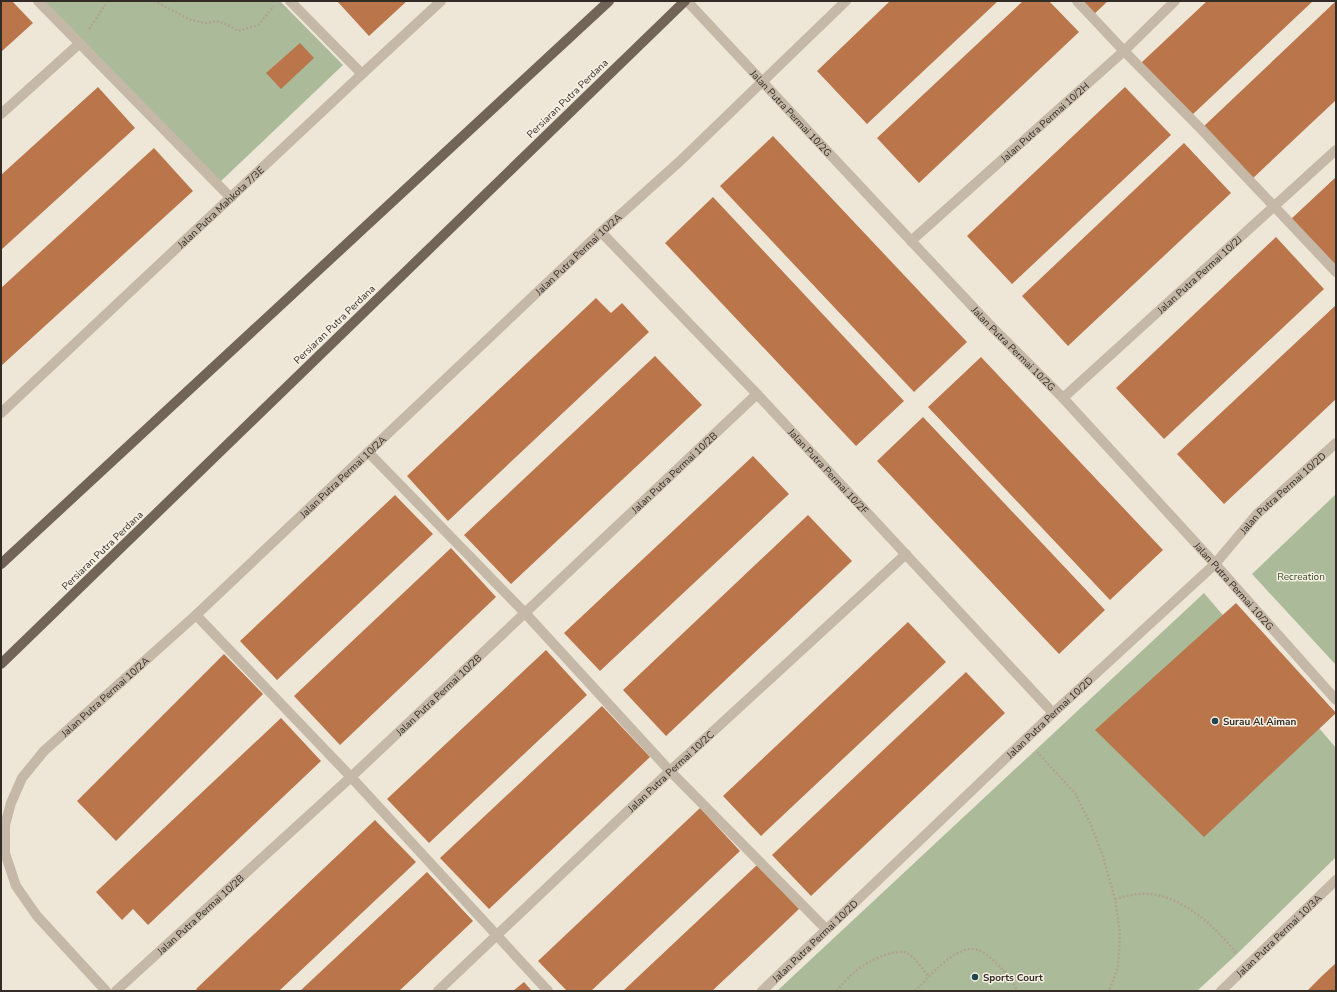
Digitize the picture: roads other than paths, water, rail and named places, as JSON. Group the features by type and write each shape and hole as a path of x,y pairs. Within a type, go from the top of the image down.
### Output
{"main road":[{"path":"1,564 609,1"},
{"name":"Persiaran Putra Perdana","path":"1,664 686,1"}],"street":[{"path":"38,1 231,198"},
{"path":"290,1 362,74"},
{"name":"Jalan Putra Mahkota 7/3E","path":"2,410 441,1"},
{"name":"Jalan Putra Permai 10/2G","path":"686,1 989,324 1063,398 1215,564 1336,700"},
{"name":"Jalan Putra Permai 10/2A","path":"106,991 36,916 16,886 5,853 5,825 11,802 22,778 44,751 196,615 602,232 679,162 846,1"},
{"path":"1077,1 1202,130 1336,272"},
{"name":"Jalan Putra Permai 10/2H","path":"911,241 1124,51 1175,1"},
{"path":"1,114 80,43"},
{"name":"Jalan Putra Permai 10/2J","path":"1063,398 1336,150"},
{"name":"Jalan Putra Permai 10/2F","path":"602,232 757,394 1053,713"},
{"name":"Jalan Putra Permai 10/2B","path":"116,991 351,777 757,394"},
{"name":"Jalan Putra Permai 10/2D","path":"762,991 1053,713 1215,564 1257,514 1336,443"},
{"path":"368,452 525,613 670,771 826,930"},
{"name":"Jalan Putra Permai 10/2C","path":"438,991 670,771 906,554"},
{"path":"196,615 351,777 548,991"},
{"name":"Jalan Putra Permai 10/3A","path":"1221,991 1336,880"}],"place":[{"name":"Surau Al Aiman","path":"1215,721"},
{"name":"Sports Court","path":"975,977"}],"park label":[{"name":"Recreation","path":"1301,576"}]}
